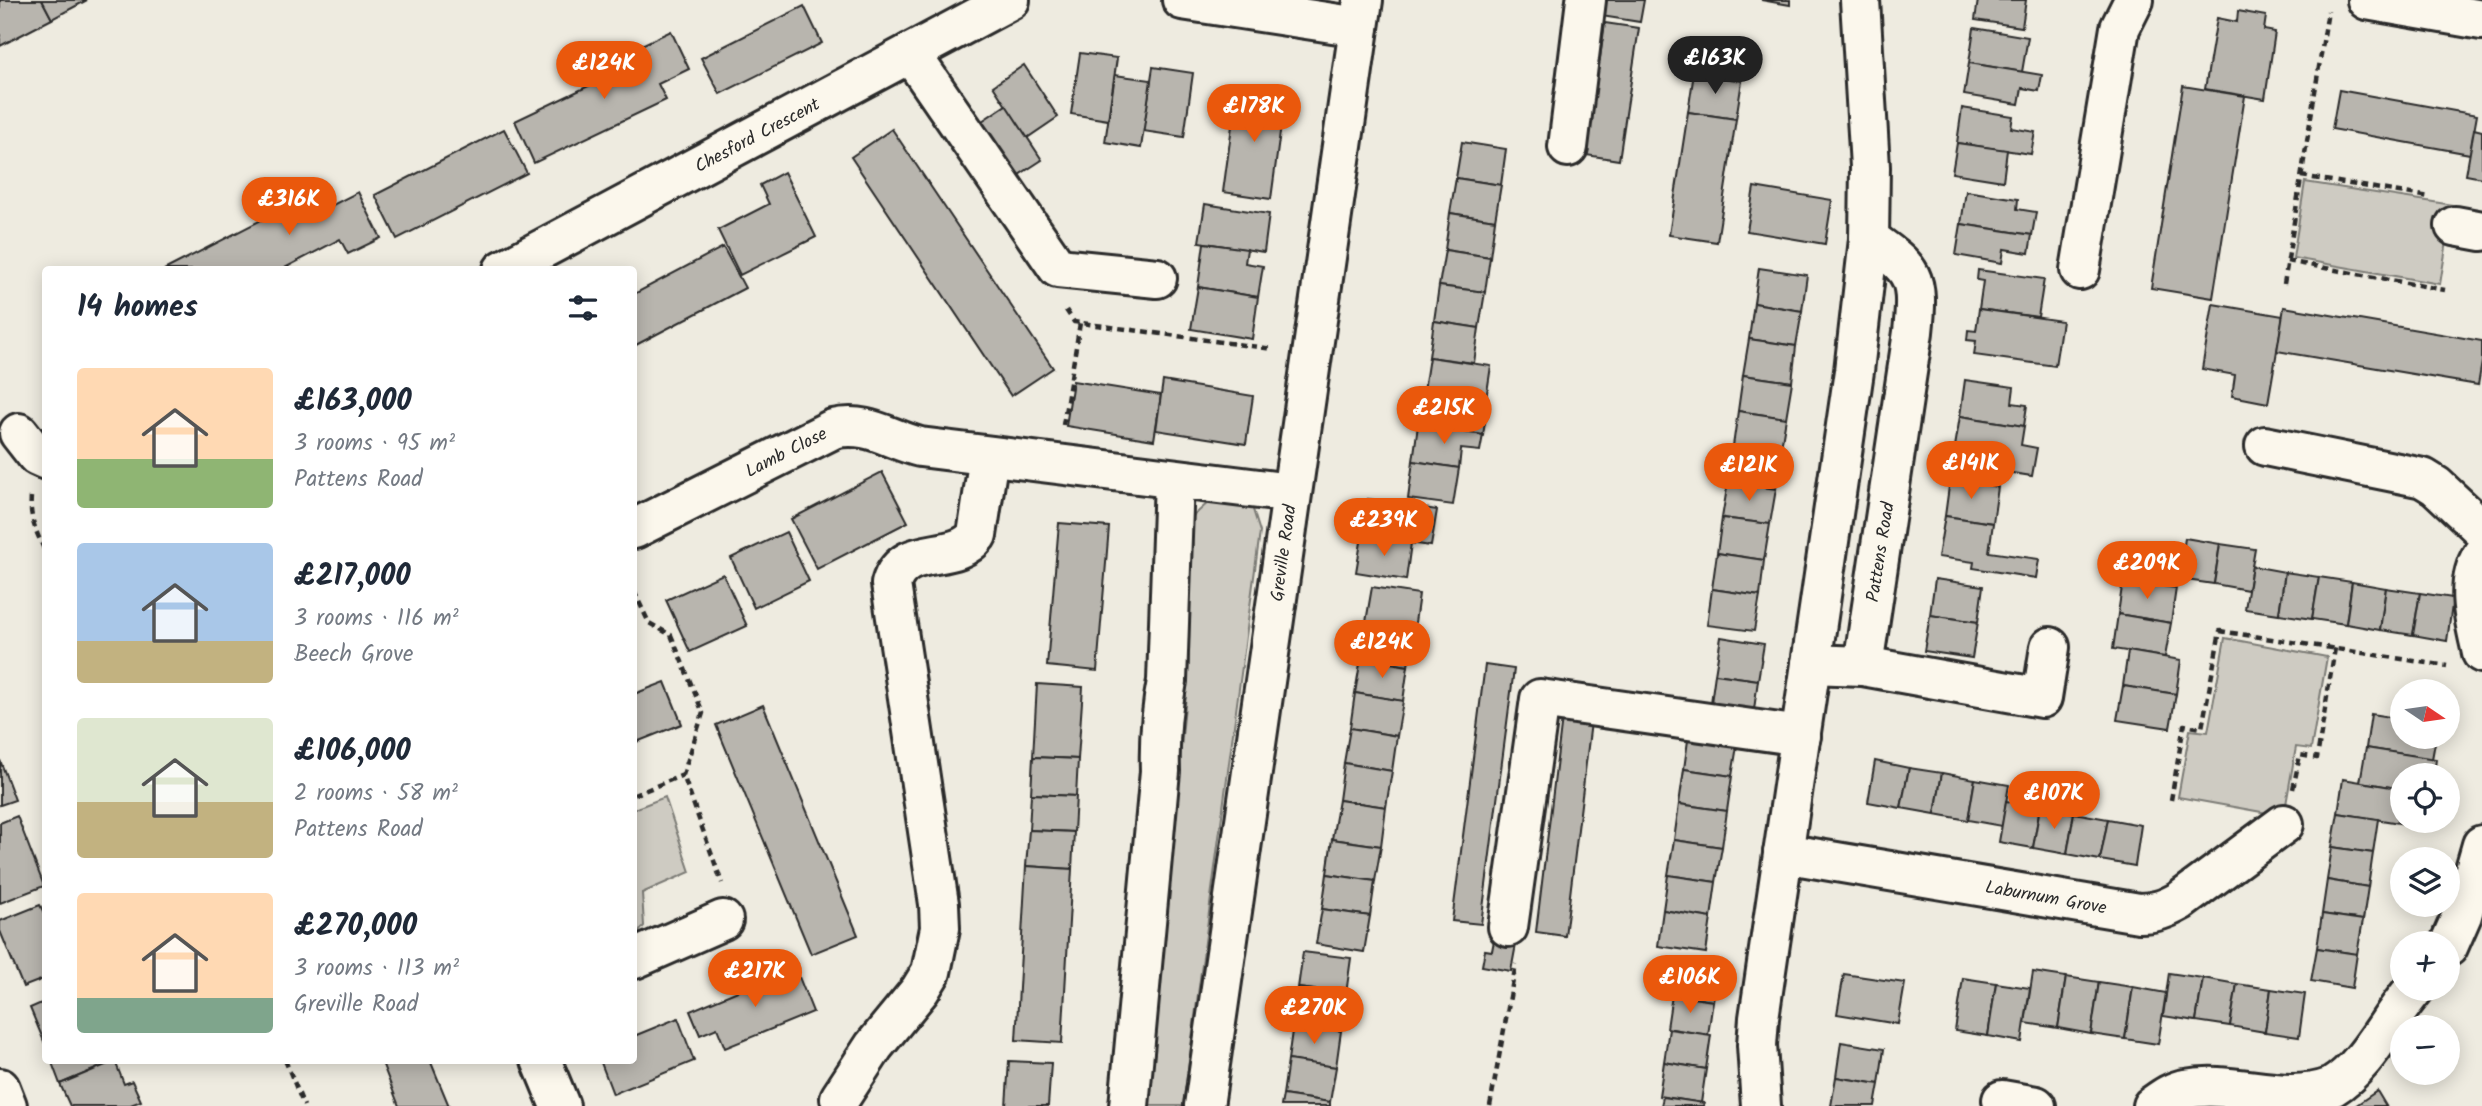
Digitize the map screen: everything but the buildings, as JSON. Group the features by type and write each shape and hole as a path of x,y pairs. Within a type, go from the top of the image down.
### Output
{"street":[{"name":"Chesford Crescent","path":"511,266 1010,0"},
{"path":"1182,0 1361,14"},
{"path":"1568,147 1586,0"},
{"path":"1761,1106 1757,1045 1759,1018 1854,371 1869,239 1870,167 1860,0"},
{"path":"2080,270 2120,28 2134,0"},
{"path":"2367,0 2482,20"},
{"name":"Greville Road","path":"1204,1106 1361,14"},
{"path":"910,53 1058,268 1157,278"},
{"name":"Pattens Road","path":"1863,666 1915,312 1910,273 1899,259 1869,239"},
{"name":"Lamb Close","path":"637,527 833,429 842,427 869,428 920,447 1291,493"},
{"path":"19,433 42,458"},
{"path":"2265,446 2423,478 2436,486 2482,529"},
{"path":"840,1098 874,1046 920,990 931,972 940,928 939,904 891,584 895,573 904,564 918,557 958,550 970,545 977,535 989,456"},
{"path":"1129,1106 1160,771 1161,719 1167,681 1174,479"},
{"path":"2469,660 2474,576 2482,555"},
{"path":"1811,664 1863,666 2042,698 2050,647"},
{"path":"1508,927 1540,699 1801,736"},
{"name":"Laburnum Grove","path":"1783,853 2151,913 2180,901 2284,824"},
{"path":"2455,931 2482,845"},
{"path":"637,958 723,920"},
{"path":"2152,1106 2182,1089 2199,1087 2279,1100 2315,1095 2348,1075 2405,1001"},
{"path":"543,1064 560,1106"},
{"path":"0,1088 7,1106"}],"path":[{"path":"2284,284 2330,0"},
{"path":"2301,176 2456,218"},
{"path":"2287,261 2445,290"},
{"path":"1063,429 1080,323"},
{"path":"42,467 32,490 30,510 42,545"},
{"path":"637,597 649,623 671,635 703,713 683,775 732,911 723,920"},
{"path":"2171,800 2184,724 2202,728 2220,631 2335,648 2469,660"},
{"path":"2284,824 2289,813 2300,755 2317,758 2335,648"},
{"path":"637,794 683,775"},
{"path":"1490,1106 1522,929 1508,927"},
{"path":"287,1064 304,1106"}],"shaded area":[{"path":"2305,182 2453,205 2440,284 2293,258"},
{"path":"1250,500 1260,532 1183,1106 1147,1106 1189,663 1190,519 1210,501"},
{"path":"2225,638 2327,657 2311,749 2296,747 2284,816 2178,797 2190,730 2208,732"},
{"path":"665,797 690,872 642,893 644,926 637,934 637,808"}]}
